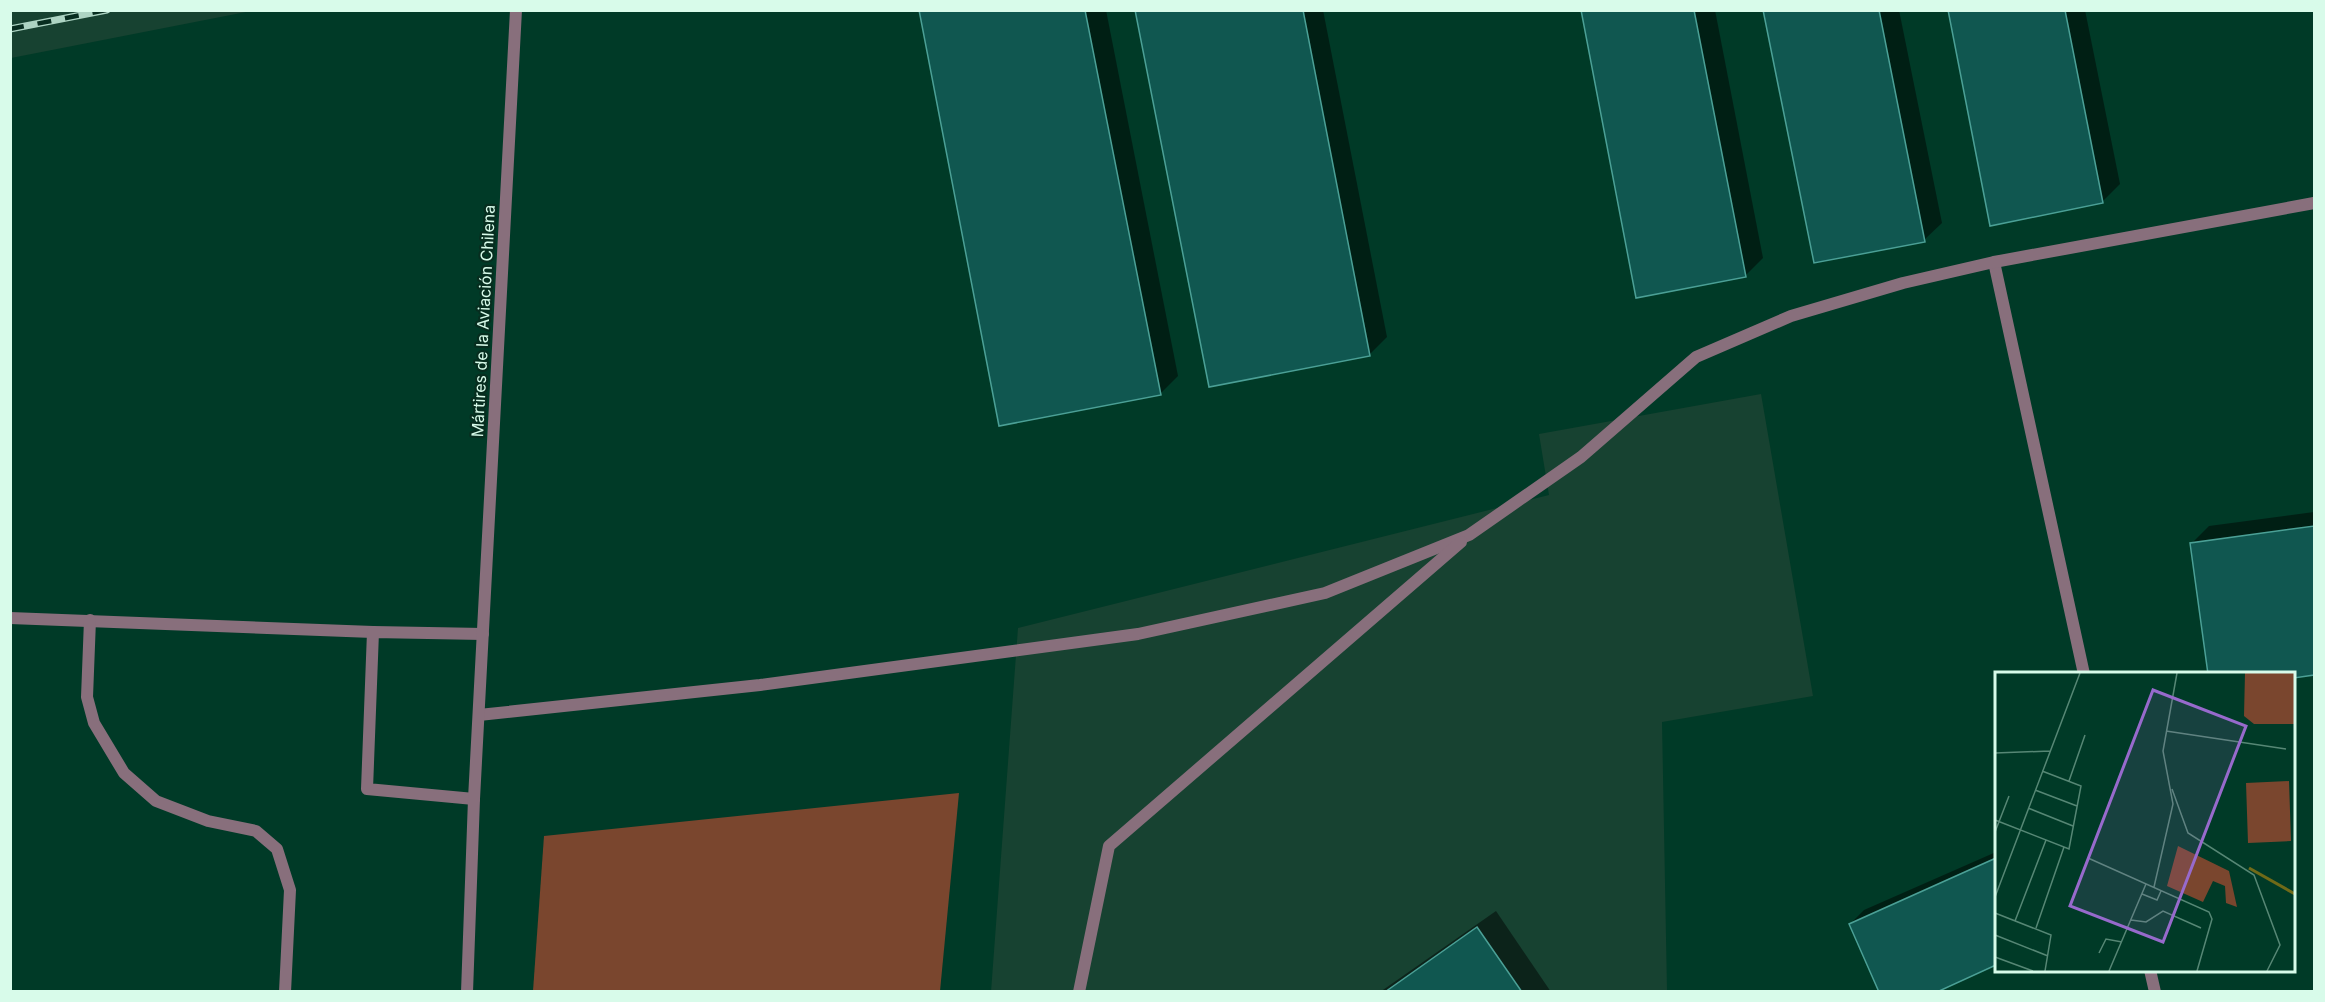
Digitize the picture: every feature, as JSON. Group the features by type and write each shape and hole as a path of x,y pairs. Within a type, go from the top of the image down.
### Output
{"street":[{"name":"Mártires de la Aviación Chilena","path":"467,992 474,798 516,10"},
{"path":"1079,992 1109,846 1469,535 1581,457 1696,357 1791,316 1903,283 1994,262 2314,202"},
{"path":"1994,262 2084,672"},
{"path":"479,715 759,685 1138,634 1325,593 1469,535"},
{"path":"10,618 483,634"},
{"path":"90,620 87,697 94,723 124,773 156,801 208,821 256,831 277,849 290,890 285,992"},
{"path":"373,632 367,789 474,798"},
{"path":"2150,972 2155,992"}],"shaded area":[{"path":"11,10 251,10 251,11 11,58"},
{"path":"1761,394 1813,696 1662,722 1667,991 991,992 1018,628 1549,495 1539,434"},
{"path":"959,793 940,991 533,991 544,836"}],"building":[{"path":"919,10 1085,10 1161,395 999,426"},
{"path":"1135,10 1303,10 1370,356 1209,387"},
{"path":"1581,10 1694,10 1746,277 1636,298"},
{"path":"1763,10 1879,10 1925,242 1814,263"},
{"path":"1948,10 2065,10 2103,203 1990,226"},
{"path":"2314,526 2314,675 2295,678 2295,672 2208,672 2190,543"},
{"path":"1995,858 1995,965 1937,992 1879,992 1849,924"},
{"path":"1477,927 1522,992 1385,992"}],"railway":[{"path":"10,29 107,10"}]}
